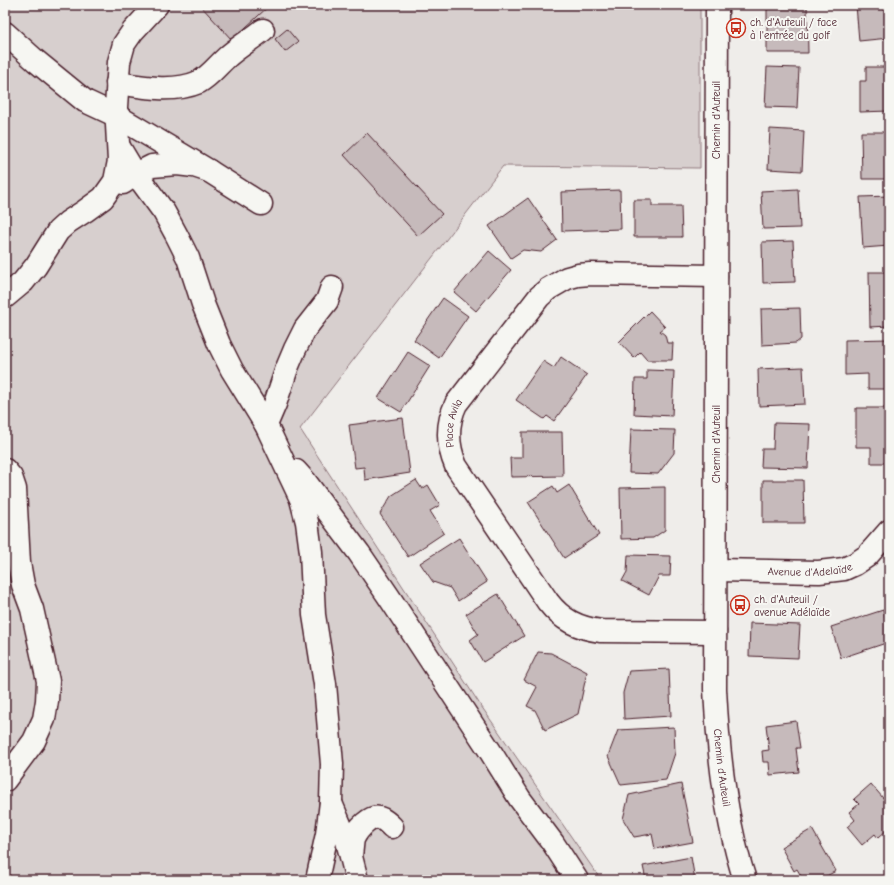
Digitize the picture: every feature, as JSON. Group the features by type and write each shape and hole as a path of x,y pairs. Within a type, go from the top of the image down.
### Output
{"street":[{"path":"103,198 115,181 119,162 117,83 119,62 124,44 133,31 157,5"},
{"name":"Chemin d'Auteuil","path":"717,5 716,708 732,830 745,880"},
{"path":"117,83 150,88 167,88 198,82 238,48 263,30"},
{"path":"5,33 36,61 85,101 117,116 261,204"},
{"path":"119,147 136,174 164,212 177,236 188,258 203,304 219,344 232,370 266,425 301,499 311,552 314,615 325,684 332,764 331,802 327,834 317,880"},
{"path":"5,297 23,282 36,266 58,231 68,222 136,174 152,166 162,164 194,166 209,171"},
{"name":"Place Avila","path":"715,632 601,631 589,630 565,620 548,602 456,466 452,455 449,431 452,412 456,404 539,297 558,282 578,275 590,274 716,276"},
{"path":"266,425 295,348 305,329 327,301 332,287"},
{"path":"280,455 305,481 359,553 486,744 520,799 553,843 577,880"},
{"path":"5,470 11,477 15,489 19,563 23,585 32,609 48,681 44,719 34,741 5,780"},
{"name":"Avenue d'Adelaïde","path":"716,570 832,572 855,564 867,556 889,531"},
{"path":"331,802 347,841 357,880"},
{"path":"351,855 353,840 358,831 366,823 374,818 381,818 392,827"}],"shaded area":[{"path":"5,5 700,5 700,168 503,166 300,429 479,703 601,880 5,880"}],"building":[{"path":"200,5 270,5 232,40"},
{"path":"767,5 807,5 808,53 767,53"},
{"path":"856,5 889,5 889,38 859,41"},
{"path":"287,29 298,42 285,52 275,39"},
{"path":"767,67 799,68 797,108 765,107"},
{"path":"866,67 889,67 889,111 860,112 860,81 866,81"},
{"path":"770,129 804,131 802,171 768,169"},
{"path":"861,132 889,132 889,179 862,179"},
{"path":"367,133 442,214 418,236 344,155"},
{"path":"798,189 800,228 763,229 761,191"},
{"path":"620,190 621,229 562,231 561,192"},
{"path":"889,196 889,246 863,248 860,197"},
{"path":"528,198 557,240 541,252 523,250 511,258 489,226"},
{"path":"634,200 652,200 652,206 681,206 682,237 634,237"},
{"path":"793,241 795,282 763,283 762,242"},
{"path":"489,251 511,270 476,311 454,292"},
{"path":"869,272 889,272 889,326 870,327"},
{"path":"443,298 468,316 439,358 414,340"},
{"path":"800,308 801,339 796,343 762,345 761,309"},
{"path":"650,311 665,327 660,331 665,335 667,343 673,343 672,360 647,360 640,352 634,358 619,342"},
{"path":"889,339 889,389 868,389 868,374 845,375 845,340"},
{"path":"408,352 430,366 401,412 378,398"},
{"path":"561,357 587,375 554,421 547,416 544,419 516,400 543,361 554,368"},
{"path":"803,367 805,404 759,406 758,369"},
{"path":"647,370 674,371 672,416 634,414 635,379 647,379"},
{"path":"856,408 889,408 889,463 871,463 871,447 856,447"},
{"path":"403,418 410,473 365,480 364,467 355,468 349,425"},
{"path":"774,423 810,424 808,468 761,467 762,449 773,449"},
{"path":"631,429 675,430 674,453 658,474 629,473"},
{"path":"522,432 562,432 563,476 511,477 510,458 522,458"},
{"path":"416,480 422,489 428,485 440,505 430,511 444,533 408,557 380,514 391,496"},
{"path":"763,480 803,480 804,523 763,523"},
{"path":"569,485 599,535 564,558 528,502 553,486 557,493"},
{"path":"665,487 665,530 653,538 621,539 620,488"},
{"path":"459,538 487,582 458,601 450,588 433,582 420,563"},
{"path":"628,555 671,556 670,576 659,576 649,595 622,581 627,572"},
{"path":"498,594 524,636 483,662 470,640 478,634 466,614"},
{"path":"883,610 889,629 889,642 841,658 831,627"},
{"path":"750,623 800,625 798,658 749,656"},
{"path":"538,652 551,653 587,672 578,714 545,730 535,710 527,706 537,687 524,680"},
{"path":"669,669 671,716 624,719 623,693 629,671"},
{"path":"796,721 800,748 796,748 799,772 770,775 769,762 763,762 762,751 769,750 766,725"},
{"path":"674,727 675,753 666,780 621,785 608,756 618,730"},
{"path":"681,784 693,842 655,849 652,834 634,837 623,819 629,795"},
{"path":"871,784 889,805 889,828 878,838 875,834 862,845 847,827 855,820 849,812 859,804 854,799"},
{"path":"812,829 836,871 819,880 801,880 801,876 797,869 794,871 781,847"},
{"path":"691,857 695,880 646,880 643,866"}],"place":[{"name":"ch. d'Auteuil / face à l'entrée du golf","path":"736,28"},
{"name":"ch. d'Auteuil / avenue Adélaïde","path":"740,605"}]}
